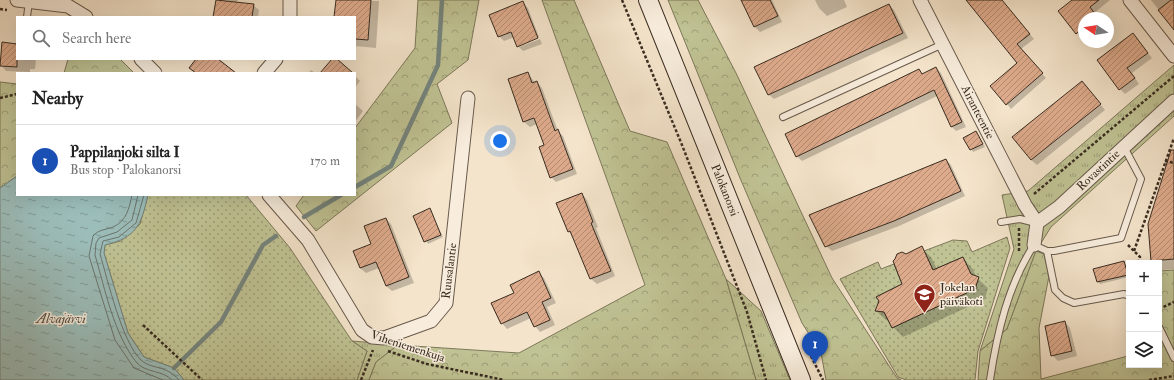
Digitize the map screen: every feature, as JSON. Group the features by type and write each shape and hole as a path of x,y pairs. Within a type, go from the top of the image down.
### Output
{"main road":[{"name":"Palokanorsi","path":"648,0 800,380"}],"street":[{"path":"290,0 290,16"},
{"name":"Airanteentie","path":"920,0 1025,205 1037,223"},
{"path":"1130,0 1174,56"},
{"path":"23,1 68,3 85,16"},
{"path":"142,60 154,72"},
{"path":"265,72 275,60"},
{"name":"Ruusalantie","path":"270,196 308,240 362,330 372,337 384,338 431,321 446,303 468,98"},
{"name":"Rovastintie","path":"1037,223 1059,207 1123,146 1172,108"},
{"path":"1034,246 1037,223"}],"lane":[{"path":"23,1 26,16"},
{"path":"783,117 943,44"},
{"path":"990,380 1001,321 1021,265 1034,246 1047,251 1121,238 1141,180 1123,146"},
{"path":"1001,222 1020,219 1037,223"},
{"path":"1047,251 1055,290 1063,298 1074,303 1126,295"},
{"path":"1161,332 1174,358"}],"path":[{"path":"622,0 682,145 747,312 766,380"},
{"path":"1025,205 1033,195 1174,77"},
{"path":"0,98 16,94"},
{"path":"1134,252 1165,160 1174,138"},
{"path":"1165,160 1174,163"},
{"path":"1121,238 1140,257 1139,260"},
{"path":"1162,307 1174,302"},
{"path":"143,325 202,380"},
{"path":"361,380 374,346"},
{"name":"Viheniemenkuja","path":"382,349 427,364 504,380"},
{"path":"811,356 823,380"},
{"path":"1149,380 1174,376"}],"green space":[{"path":"418,0 479,0 468,60 437,84 452,123 316,231 296,206 303,196 356,196 356,127 415,48"},
{"path":"542,0 574,0 630,131 667,142 726,279 756,380 369,380 376,362 398,345 519,353 645,285"},
{"path":"668,0 698,0 736,73 832,278 897,378 901,380 826,380 821,353 802,323 740,178"},
{"path":"68,60 121,60 133,72 64,72"},
{"path":"1174,65 1174,116 1051,227 1036,251 1007,329 980,351 1014,249 1002,195 1028,191"},
{"path":"0,82 16,84 16,177 0,188"},
{"path":"148,196 247,196 290,248 352,341 367,351 357,380 184,380 174,368 144,357 128,333 104,253 105,245 121,241 140,224"},
{"path":"1007,237 1010,248 978,351 975,380 906,380 898,377 840,279 878,262 881,269 894,264 902,284 876,297 879,301 879,311 884,312 892,328 977,288 963,257 933,270 924,251 953,240 967,241 972,252"},
{"path":"1036,251 1044,254 1049,276 1039,328 1041,379 1126,357 1126,368 1162,368 1162,271 1174,270 1174,380 978,380 980,351 1007,329"},
{"path":"726,279 761,311 790,380 756,380"},
{"path":"352,341 398,345 376,362 369,380 357,380 367,351"}],"water":[{"name":"Alvajärvi","path":"16,177 16,196 148,196 143,214 136,228 131,234 124,238 105,245 104,253 128,333 144,357 174,368 184,380 0,380 0,188"}],"building":[{"path":"216,0 254,4 252,16 213,16"},
{"path":"336,0 371,0 368,40 356,39 356,16 334,16"},
{"path":"741,0 770,0 778,16 754,27"},
{"path":"966,0 1002,0 1030,34 1017,44 1043,73 1006,105 990,86 1017,63"},
{"path":"1072,0 1099,0 1090,7 1094,12 1078,12 1078,32 1076,34 1058,11"},
{"path":"1171,0 1174,0 1174,30 1158,10"},
{"path":"523,1 538,38 517,47 511,32 498,37 489,15"},
{"path":"889,4 903,33 768,95 754,67"},
{"path":"1133,33 1148,53 1127,68 1135,78 1119,90 1097,60"},
{"path":"2,42 16,44 17,67 0,66"},
{"path":"195,60 219,60 235,72 195,72 189,68"},
{"path":"331,60 338,60 352,72 321,72"},
{"path":"936,67 962,122 951,127 934,90 796,157 785,134 919,69 922,74"},
{"path":"528,72 532,83 537,81 555,131 558,129 573,169 550,178 539,147 544,145 534,118 523,122 508,79"},
{"path":"1082,81 1101,104 1031,160 1012,137"},
{"path":"976,131 983,144 970,150 963,138"},
{"path":"1171,150 1174,150 1174,259 1151,260 1148,224"},
{"path":"946,159 961,191 894,221 825,247 809,215"},
{"path":"582,193 593,222 591,223 611,271 590,279 570,231 568,232 556,203"},
{"path":"430,208 441,235 424,242 413,216"},
{"path":"386,218 409,277 386,286 376,262 360,268 353,251 371,244 364,226"},
{"path":"922,246 933,270 963,257 971,274 979,277 975,289 892,328 884,312 875,311 879,301 876,297 902,284 893,261 897,254 902,252 906,254"},
{"path":"1124,261 1126,275 1097,282 1093,269"},
{"path":"539,271 551,298 542,302 550,320 534,327 527,312 501,324 491,303 514,293 510,285"},
{"path":"1065,321 1072,351 1051,356 1045,326"}],"waterway":[{"path":"356,186 391,166 438,65 442,0"},
{"path":"304,217 339,196"},
{"path":"174,368 221,322 263,245 276,236"}],"place":[{"name":"Jokelan päiväkoti","path":"924,314"},
{"name":"Pappilanjoki silta I","path":"815,364"}]}
